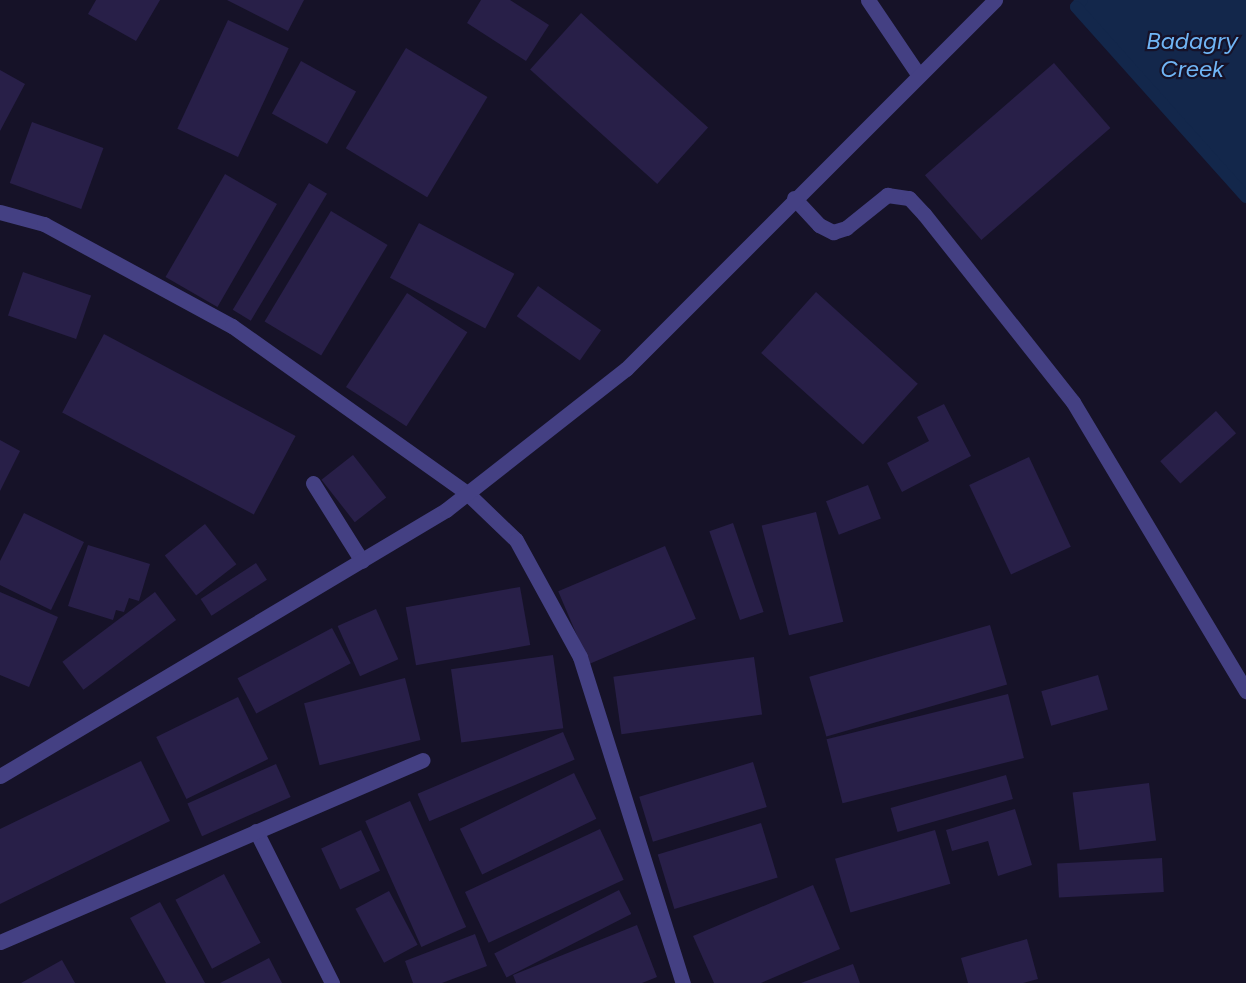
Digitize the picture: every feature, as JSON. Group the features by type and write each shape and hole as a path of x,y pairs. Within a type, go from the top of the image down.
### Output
{"street":[{"path":"868,0 918,74"},
{"path":"0,776 362,561 468,494 626,369 918,74 995,0"},
{"path":"794,198 819,225 833,232 846,228 887,195 909,198 924,214 1073,402 1246,691"},
{"path":"0,212 44,224 232,326 468,494 516,540 580,657 683,983"},
{"path":"313,483 362,561"},
{"path":"0,942 422,760"},
{"path":"256,831 332,983"}],"water":[{"name":"Badagry Creek","path":"1082,0 1246,0 1246,197 1076,7"}],"building":[{"path":"96,0 160,0 136,41 88,14"},
{"path":"227,0 304,0 288,31"},
{"path":"481,0 510,0 549,25 526,61 467,23"},
{"path":"581,13 708,127 657,184 530,69"},
{"path":"228,20 289,48 238,157 177,129"},
{"path":"406,48 487,97 427,197 346,148"},
{"path":"301,61 356,92 327,144 272,113"},
{"path":"1054,63 1110,128 981,240 925,175"},
{"path":"0,70 25,84 0,131"},
{"path":"32,122 103,148 81,209 10,183"},
{"path":"225,174 277,204 217,307 166,277"},
{"path":"309,183 327,194 251,321 233,310"},
{"path":"331,211 388,245 321,356 265,322"},
{"path":"419,223 514,274 485,328 390,278"},
{"path":"23,272 91,295 76,339 8,315"},
{"path":"538,286 601,330 580,360 517,316"},
{"path":"816,292 918,384 863,445 761,353"},
{"path":"407,293 467,332 406,426 346,387"},
{"path":"104,334 296,436 254,514 62,413"},
{"path":"944,404 971,456 902,492 887,463 929,441 917,417"},
{"path":"1216,411 1236,433 1180,483 1160,461"},
{"path":"0,440 20,451 0,491"},
{"path":"353,455 386,498 355,522 321,480"},
{"path":"1029,457 1071,547 1011,575 969,485"},
{"path":"868,485 881,519 839,535 826,501"},
{"path":"816,512 843,622 789,635 762,526"},
{"path":"24,513 84,542 51,610 0,585 0,561"},
{"path":"733,523 764,612 740,620 709,531"},
{"path":"205,524 236,564 196,596 165,555"},
{"path":"88,545 150,564 139,601 129,598 124,612 116,610 113,620 68,606"},
{"path":"665,546 696,619 589,664 558,591"},
{"path":"256,563 267,580 212,616 201,599"},
{"path":"520,587 530,645 416,665 406,607"},
{"path":"0,592 58,617 29,687 0,675"},
{"path":"155,592 176,620 83,690 62,662"},
{"path":"376,609 398,659 360,676 338,626"},
{"path":"990,625 1007,685 826,736 809,677"},
{"path":"332,628 351,663 256,714 238,678"},
{"path":"553,655 563,728 461,743 451,669"},
{"path":"754,657 762,714 621,734 613,677"},
{"path":"1098,675 1108,710 1051,726 1041,691"},
{"path":"405,678 420,740 320,765 304,703"},
{"path":"1008,694 1024,758 843,803 827,739"},
{"path":"238,697 268,759 186,799 156,737"},
{"path":"563,732 575,760 429,821 418,794"},
{"path":"141,761 170,821 0,904 0,829"},
{"path":"753,762 767,807 653,842 639,797"},
{"path":"276,764 291,797 202,836 187,803"},
{"path":"574,773 596,819 482,875 460,829"},
{"path":"1006,775 1013,799 898,832 891,808"},
{"path":"1149,783 1156,841 1080,850 1073,792"},
{"path":"410,801 466,927 421,947 365,821"},
{"path":"1015,809 1032,865 998,876 988,841 952,851 946,830"},
{"path":"761,823 778,878 674,909 658,855"},
{"path":"600,829 624,880 489,943 465,892"},
{"path":"361,830 380,871 340,889 321,849"},
{"path":"935,830 950,884 850,912 835,859"},
{"path":"1162,858 1164,892 1059,897 1057,863"},
{"path":"224,874 261,943 212,969 175,900"},
{"path":"813,885 840,949 761,983 714,983 693,936"},
{"path":"619,890 631,914 507,978 494,954"},
{"path":"389,891 418,945 384,963 355,909"},
{"path":"160,902 205,983 166,983 130,918"},
{"path":"637,925 657,977 642,983 516,983 513,975"},
{"path":"475,934 487,966 442,983 413,983 405,961"},
{"path":"1027,939 1038,979 1023,983 968,983 961,958"},
{"path":"269,958 282,983 220,983"},
{"path":"62,960 75,983 21,983"},
{"path":"853,964 860,983 801,983"}],"waterway":[{"path":"1082,0 1076,7 1246,197"}]}
